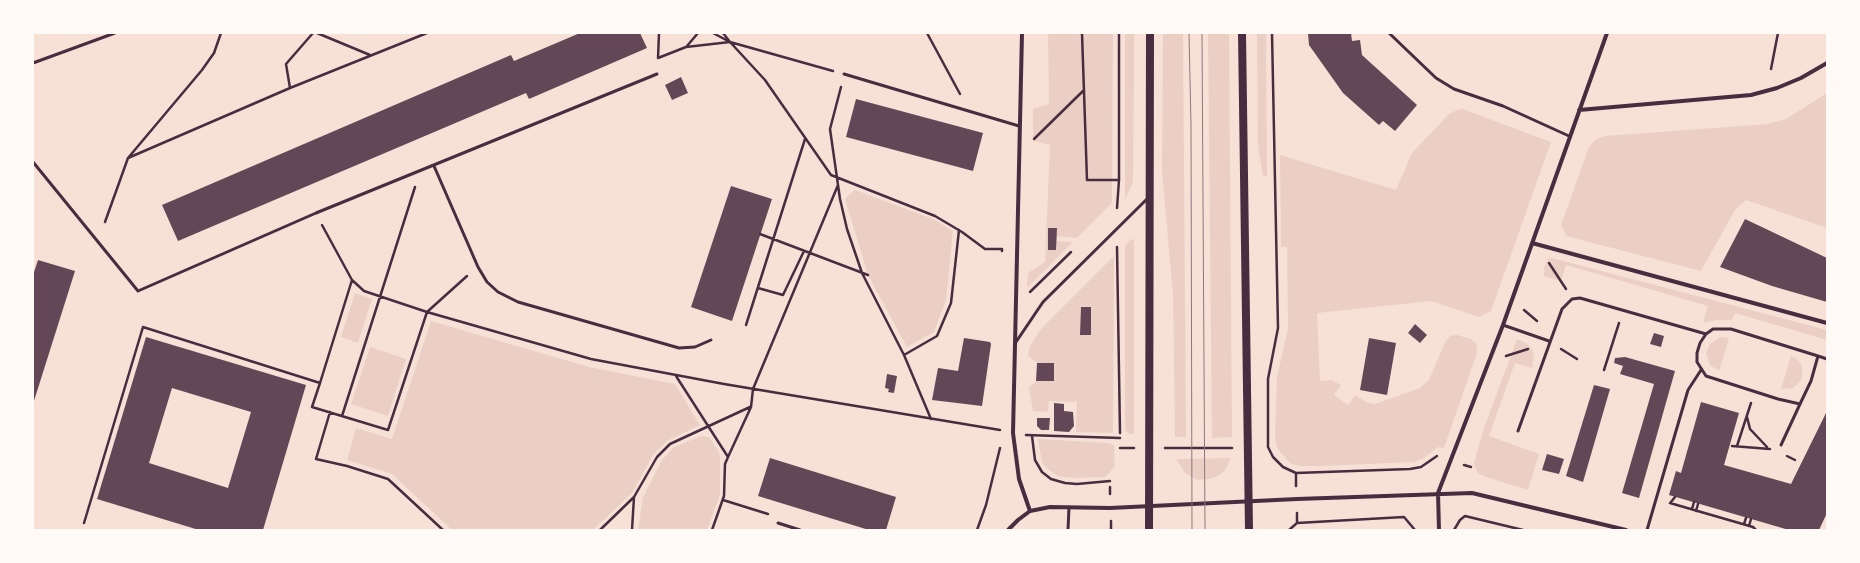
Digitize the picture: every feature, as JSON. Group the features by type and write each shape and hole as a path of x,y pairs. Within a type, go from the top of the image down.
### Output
{"main road":[{"path":"1149,530 1150,33"},
{"path":"1242,33 1250,530"}],"street":[{"path":"1022,33 1013,433 1019,480 1030,511"},
{"path":"1439,530 1438,493 1503,325 1569,136 1607,33"},
{"path":"1579,110 1751,95 1789,83 1827,63"},
{"path":"1532,243 1827,323"},
{"path":"1008,530 1030,511 1040,508 1110,508 1438,493 1472,493 1626,530"}],"lane":[{"path":"33,62 116,33"},
{"path":"1389,33 1436,78 1454,89 1503,106 1569,136"},
{"path":"33,162 138,291 316,213 420,172 657,74"},
{"path":"844,74 1019,126"},
{"path":"434,166 478,267 487,282 498,292 518,302 679,348 695,347 711,340"},
{"path":"1015,344 1043,302 1150,196"},
{"path":"1518,431 1553,330 1562,309 1572,299 1589,299 1706,334"},
{"path":"1503,325 1549,341"},
{"path":"1800,404 1714,380 1706,376 1700,370 1697,362 1697,353 1700,343 1706,334 1713,329 1731,329 1827,359"},
{"path":"1781,445 1811,381 1818,356"},
{"path":"1647,530 1688,390 1700,370"},
{"path":"1068,530 1069,507"},
{"path":"778,523 800,530"}],"path":[{"path":"105,222 128,158 202,70 214,53 222,33"},
{"path":"290,88 286,64 313,33"},
{"path":"317,33 371,56"},
{"path":"128,158 290,88 427,33"},
{"path":"657,74 659,33"},
{"path":"686,47 698,33"},
{"path":"713,33 730,42 816,66"},
{"path":"723,33 765,80 830,175 920,210 959,230 985,249 1002,248"},
{"path":"927,33 969,110"},
{"path":"1082,33 1087,180 1119,180"},
{"path":"1272,33 1278,328 1268,379 1268,447 1273,457 1283,467 1296,473 1410,469 1421,467 1437,456 1471,467"},
{"path":"1770,69 1778,33"},
{"path":"658,58 686,47 730,42"},
{"path":"844,74 830,129 838,185 847,229 862,273 904,354 932,419"},
{"path":"1019,153 1084,90"},
{"path":"746,325 805,139"},
{"path":"342,416 420,172"},
{"path":"712,530 723,500 725,464 751,407 753,389 838,185"},
{"path":"1112,213 1117,208"},
{"path":"316,213 352,280 364,291 427,312 591,359 753,389 1032,436 1120,438"},
{"path":"904,354 937,336 951,303 959,230"},
{"path":"760,234 868,275"},
{"path":"758,288 783,295 804,251"},
{"path":"1015,296 1028,294 1073,251"},
{"path":"1546,256 1553,270 1572,299"},
{"path":"352,280 312,406 388,430 427,312 478,267"},
{"path":"1522,308 1530,317 1553,330"},
{"path":"1604,370 1623,309"},
{"path":"84,523 143,327 320,383"},
{"path":"675,375 728,458"},
{"path":"1738,446 1750,405"},
{"path":"600,530 634,497 658,457 670,444 751,407"},
{"path":"330,412 316,459 347,466 388,479 443,530"},
{"path":"1732,446 1769,449 1750,429 1747,417"},
{"path":"1000,430 1000,436"},
{"path":"1032,436 1035,460 1042,472 1051,479 1065,483 1077,484 1110,481"},
{"path":"977,530 986,505 1000,443"},
{"path":"1120,448 1138,448"},
{"path":"1174,448 1232,448"},
{"path":"632,530 634,497"},
{"path":"723,500 775,516 778,523"},
{"path":"1692,509 1694,502"},
{"path":"1670,503 1747,525 1756,530"},
{"path":"1696,511 1698,504"},
{"path":"1454,530 1460,520 1465,516 1523,530"},
{"path":"1289,530 1297,523 1404,517 1415,530"},
{"path":"1746,518 1746,530"},
{"path":"1747,525 1751,519"}],"shaded area":[{"path":"1048,33 1113,33 1112,203 1077,238 1057,236 1057,241 1073,242 1027,288 1028,273 1045,262 1050,145 1033,141 1033,109 1049,104"},
{"path":"1125,33 1134,33 1134,77 1133,182 1125,200"},
{"path":"1163,33 1183,33 1186,437 1175,437 1173,294 1162,172"},
{"path":"1208,33 1229,33 1232,437 1212,438"},
{"path":"1257,33 1266,33 1267,176 1263,176 1258,146"},
{"path":"1827,93 1827,228 1746,200 1735,210 1701,271 1566,236 1561,225 1589,147 1595,140 1605,136 1768,124 1786,119"},
{"path":"1463,109 1551,142 1491,311 1479,317 1431,301 1317,313 1320,381 1331,380 1341,385 1334,395 1348,405 1355,395 1368,403 1375,404 1420,388 1429,380 1445,342 1450,336 1457,335 1471,339 1476,343 1476,356 1444,448 1438,447 1424,458 1414,462 1323,466 1301,466 1291,464 1277,448 1275,437 1277,377 1288,328 1287,247 1281,247 1280,155 1396,190 1412,153 1449,114"},
{"path":"855,190 933,219 953,231 946,300 934,332 907,347 868,275 845,199"},
{"path":"1134,239 1134,434 1129,434 1125,430 1125,245 1130,240"},
{"path":"1114,256 1113,433 1076,432 1077,402 1049,401 1048,412 1033,411 1029,388 1054,363 1037,363 1028,356 1030,346 1041,329"},
{"path":"1552,258 1827,330 1827,340 1735,313 1732,320 1715,320 1703,323 1708,306 1566,265 1561,281 1543,276 1545,270 1543,269 1548,259"},
{"path":"355,293 372,299 358,343 341,337"},
{"path":"431,321 589,367 675,384 700,425 667,441 653,455 632,493 593,530 452,530 392,474 347,460 356,428 392,439"},
{"path":"1720,337 1729,338 1719,371 1710,365 1706,353 1710,344"},
{"path":"1517,339 1526,343 1532,349 1534,356 1532,368 1515,363 1489,436 1539,454 1528,490 1483,476 1477,472 1474,463 1484,428"},
{"path":"370,347 406,359 388,416 351,404"},
{"path":"1791,356 1797,359 1802,366 1802,379 1793,388 1781,389"},
{"path":"701,436 709,437 719,452 720,460 720,495 707,530 638,530 643,497 662,460 674,447"},
{"path":"1038,439 1110,443 1114,446 1115,467 1105,477 1076,478 1058,476 1046,468 1042,463"},
{"path":"1231,458 1225,470 1218,476 1198,480 1186,474 1176,459"}],"building":[{"path":"580,33 640,33 647,48 529,99 526,93 178,241 162,205 511,55 514,61"},
{"path":"1308,33 1351,33 1352,41 1360,40 1362,55 1417,105 1395,131 1383,121 1379,125 1343,93 1309,45"},
{"path":"681,77 688,93 672,100 665,85"},
{"path":"856,99 983,133 973,171 846,137"},
{"path":"731,186 772,199 732,321 691,307"},
{"path":"1745,219 1827,258 1827,302 1772,286 1720,267"},
{"path":"1048,228 1057,228 1056,250 1048,250"},
{"path":"38,260 75,271 33,404 33,275"},
{"path":"1081,307 1091,307 1091,335 1080,335"},
{"path":"1415,324 1427,335 1420,343 1408,333"},
{"path":"1654,333 1664,336 1661,347 1650,344"},
{"path":"146,337 306,385 263,530 199,530 97,499","holes":["172,388 251,412 228,488 149,463"]},
{"path":"964,338 990,342 991,344 982,406 932,400 938,368 958,371"},
{"path":"1369,338 1396,343 1387,395 1360,390"},
{"path":"1625,357 1675,371 1639,498 1622,493 1654,384 1620,374 1623,366 1614,363 1615,358"},
{"path":"1037,363 1054,363 1054,381 1036,381"},
{"path":"887,374 897,376 894,393 888,392 889,389 885,388"},
{"path":"1594,385 1610,389 1583,482 1566,476"},
{"path":"1701,402 1739,413 1724,465 1791,484 1827,411 1827,513 1819,530 1789,530 1669,495 1676,471 1681,473"},
{"path":"1054,403 1064,404 1064,411 1073,412 1074,426 1069,432 1054,431"},
{"path":"1037,418 1050,418 1049,430 1041,430 1037,426"},
{"path":"1547,454 1564,459 1559,474 1542,470"},
{"path":"770,458 896,497 886,530 869,530 758,496"}],"tram line":[{"path":"1189,33 1191,125 1192,530"},
{"path":"1202,33 1205,530"}]}
